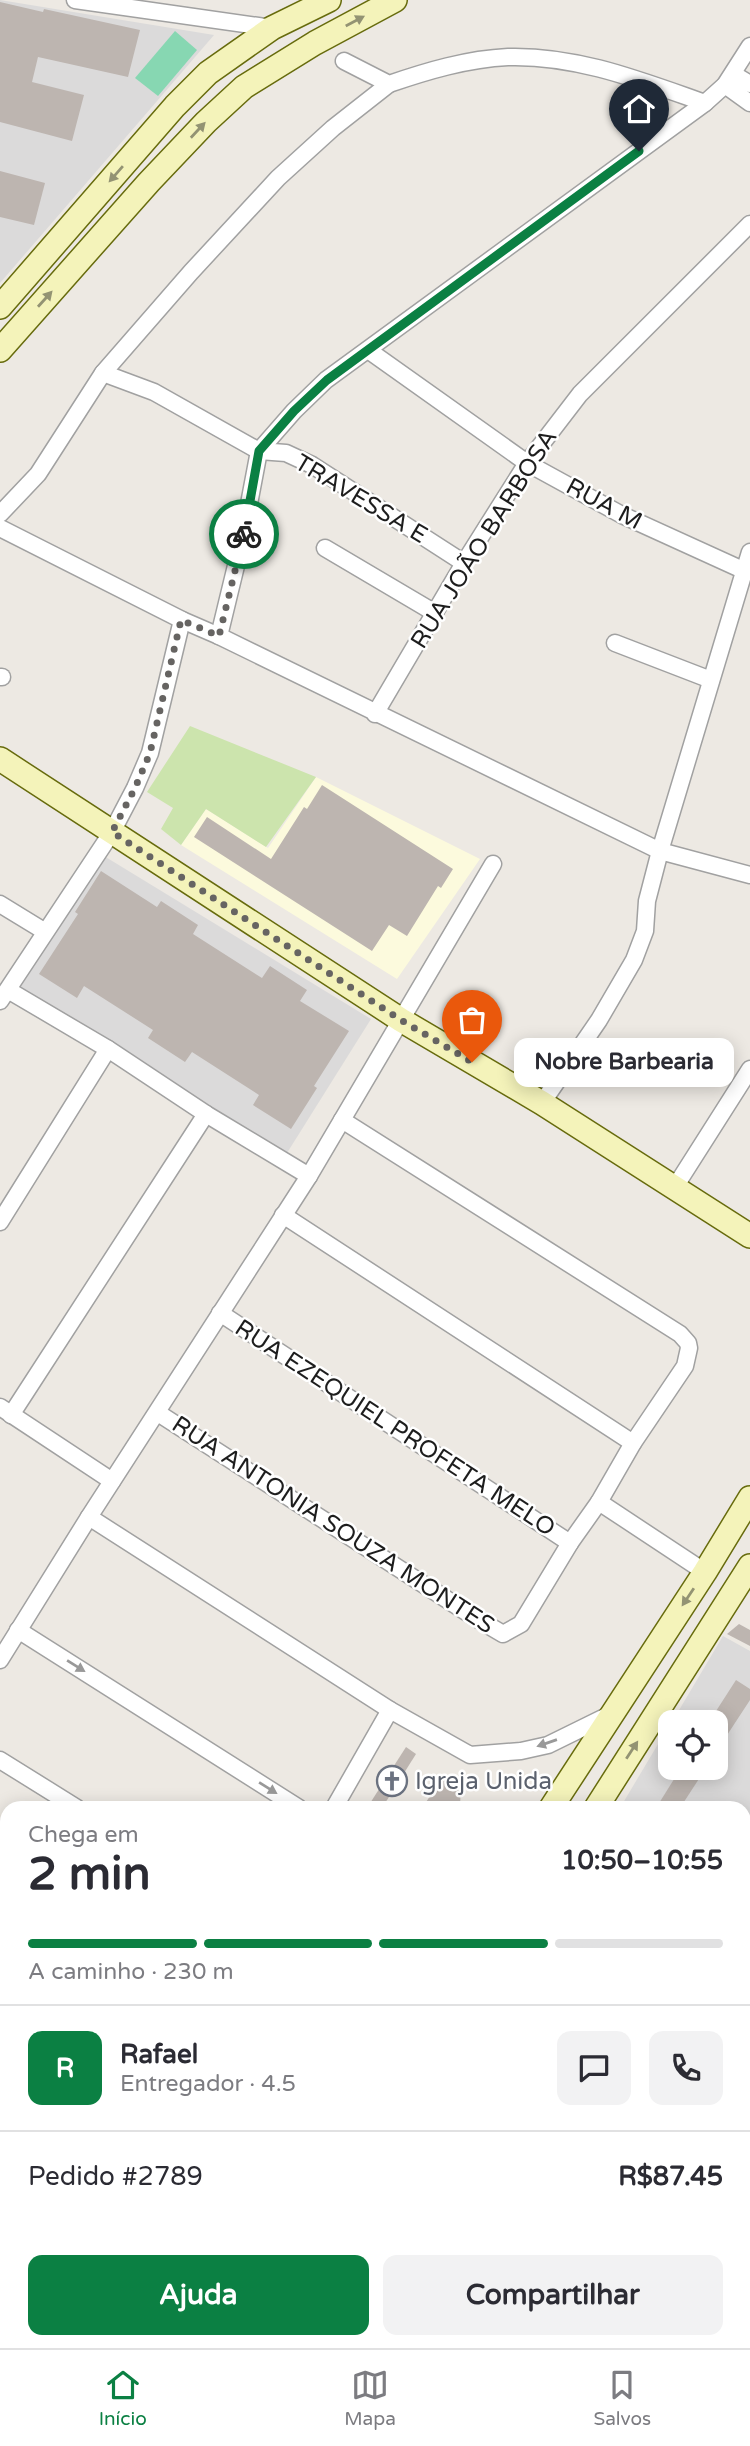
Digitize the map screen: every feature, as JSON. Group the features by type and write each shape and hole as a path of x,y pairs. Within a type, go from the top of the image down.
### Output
{"main road":[{"path":"0,307 208,73 272,28 329,0"},
{"path":"0,350 149,182 206,122 244,87 315,43 395,0"},
{"path":"0,759 401,1020 542,1103 750,1236"},
{"path":"555,1801 609,1715 705,1572 750,1498"},
{"path":"600,1801 750,1566"}],"street":[{"path":"75,0 272,28"},
{"path":"219,636 242,541 259,451 294,411 327,380 705,103 729,80 750,46"},
{"path":"0,514 38,474 103,373 191,272 278,178 333,128 389,84 468,62 509,57 571,62 626,75 705,103"},
{"path":"344,61 389,84"},
{"path":"729,80 750,84"},
{"path":"729,80 750,103"},
{"name":"RUA JOÃO BARBOSA","path":"375,714 527,463 580,394 750,223"},
{"name":"RUA M","path":"368,350 527,463 622,515 745,571"},
{"name":"TRAVESSA E","path":"103,373 154,393 259,451 286,453 312,465 464,563"},
{"path":"0,528 181,620 219,636 660,852 750,875"},
{"path":"325,548 435,613"},
{"path":"542,1103 599,1020 634,960 645,931 647,901 660,852 750,552"},
{"path":"181,620 150,753 135,788 112,832 4,995 108,1049 206,1114 309,1176"},
{"path":"615,643 711,680"},
{"path":"0,1660 309,1176 493,864"},
{"path":"0,904 44,931"},
{"path":"0,1222 108,1049"},
{"path":"675,1187 750,1069"},
{"path":"112,1481 6,1411 206,1114"},
{"name":"RUA ANTONIA SOUZA MONTES","path":"158,1413 503,1634 521,1624 570,1543 600,1502 634,1443 685,1366 689,1348 685,1339 342,1120"},
{"path":"284,1215 634,1443"},
{"name":"RUA EZEQUIEL PROFETA MELO","path":"220,1313 570,1543"},
{"path":"600,1502 705,1572"},
{"path":"89,1517 390,1710 470,1755 520,1751 548,1745 609,1715"},
{"path":"18,1630 288,1801"},
{"path":"338,1801 390,1710"},
{"path":"0,1760 66,1801"}],"shaded area":[{"path":"0,0 214,35 0,283"},
{"path":"316,777 480,859 397,979 181,845 206,809 268,848"},
{"path":"104,856 371,1019 287,1153 16,986"},
{"path":"723,1636 750,1651 750,1801 624,1801 658,1744 658,1780 728,1780 728,1710 679,1710"}],"green space":[{"path":"175,31 197,50 158,96 135,78"},
{"path":"190,726 316,777 266,847 206,809 181,845 161,829 173,808 147,792"}],"building":[{"path":"0,2 140,30 128,77 38,57 32,82 84,95 72,141 0,122"},
{"path":"0,171 45,183 34,225 0,217"},
{"path":"322,785 453,869 441,888 438,886 407,936 389,925 372,951 194,837 207,817 271,859 304,807 307,809"},
{"path":"101,871 157,907 161,901 198,925 193,934 262,978 270,966 307,990 300,1001 349,1031 314,1086 317,1088 291,1129 253,1105 259,1095 192,1052 185,1062 148,1038 153,1030 84,986 77,998 39,974 78,914 75,912"},
{"path":"739,1624 750,1630 750,1646 727,1634"},
{"path":"736,1680 750,1689 750,1700 728,1734 728,1710 717,1710"},
{"name":"Igreja Unida","path":"406,1747 416,1754 386,1801 371,1801"},
{"path":"445,1774 461,1782 460,1801 427,1801"},
{"path":"674,1780 698,1780 685,1801 660,1801"}],"way so far":[{"path":"244,534 219,636 181,620 146,766 112,832 401,1020 472,1062"}],"place":[{"name":"Nobre Barbearia","path":"472,1062"},
{"name":"Igreja Unida","path":"392,1781"}],"route":[{"path":"244,534 259,451 294,411 327,380 639,151"}]}
